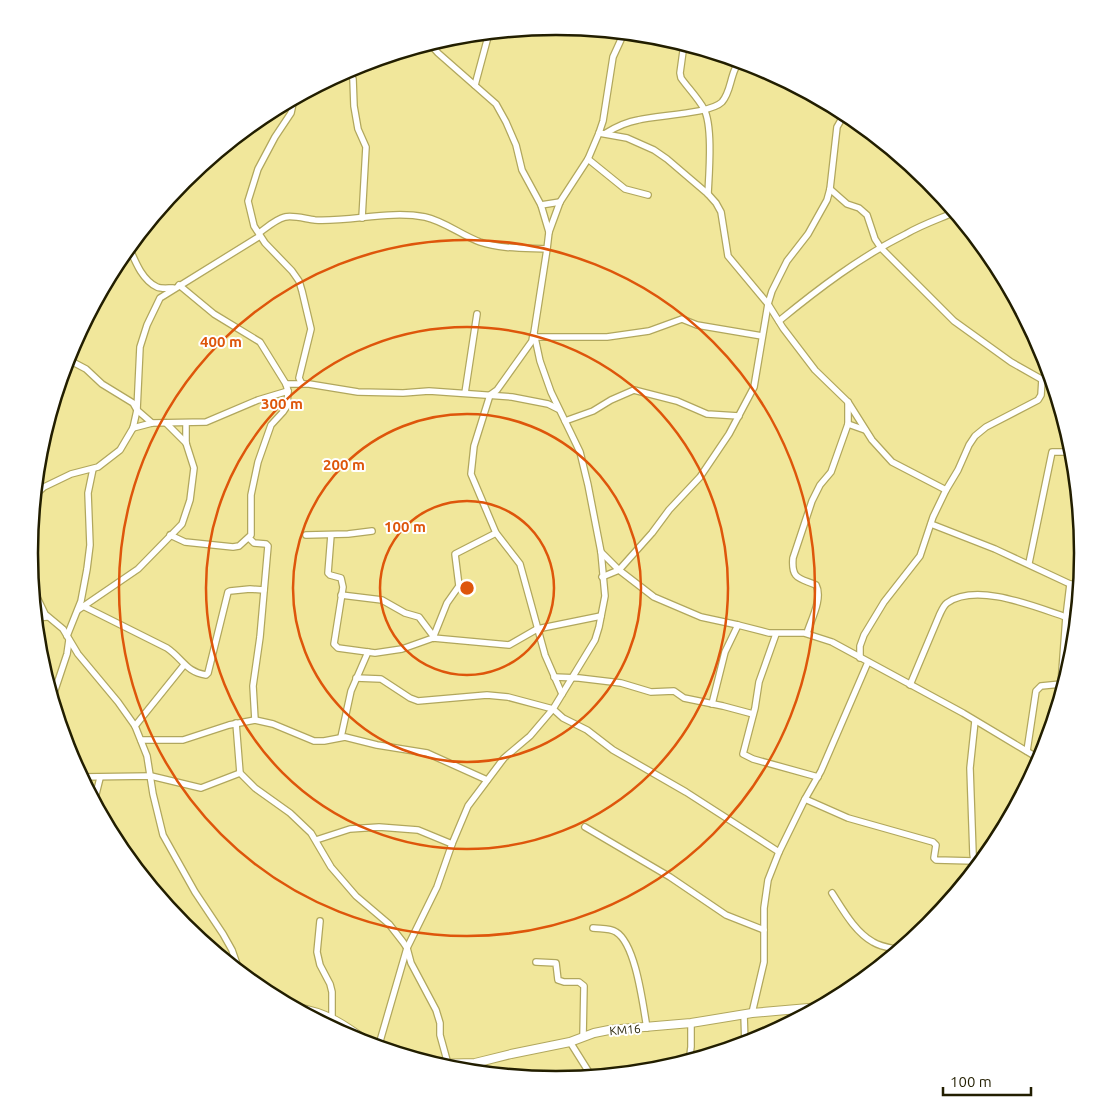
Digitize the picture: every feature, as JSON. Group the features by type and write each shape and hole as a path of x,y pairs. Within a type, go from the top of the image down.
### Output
{"street":[{"path":"475,85 487,39"},
{"path":"562,694 537,629 520,564 496,533 471,474 474,446 490,395 498,390 532,341 548,249 549,232 560,202 588,159 599,133 603,121 613,57 621,39"},
{"path":"435,50 496,104 516,145 522,170 541,205 549,232"},
{"path":"683,51 681,78 705,110 708,139 708,194"},
{"path":"606,134 616,127 638,120 711,108 726,97 736,67"},
{"path":"352,77 358,129 366,147 362,218"},
{"path":"293,107 292,113 275,136 258,169 251,189 248,206 258,233 270,250 299,281 302,291 311,329 300,381"},
{"path":"602,577 620,570 652,533 669,510 707,468 739,416 754,387 768,304 780,273 793,251 815,223 828,200 837,127 841,120"},
{"path":"599,133 627,138 654,150 708,194 716,203 720,212 728,256 768,304 815,370 848,402 866,430 892,462 946,490"},
{"path":"588,159 625,189 648,195"},
{"path":"830,189 847,204 859,208 866,215 875,239 881,248 954,321 1011,362 1042,379 1041,395 1038,400 991,424 976,436 969,445 958,470 946,490 920,556 884,602 864,635 860,646 860,658"},
{"path":"541,205 560,202"},
{"path":"258,233 285,217 317,220 395,215 424,217 438,221 468,237 493,246 548,249"},
{"path":"779,321 808,296 881,248 906,234 948,215"},
{"path":"254,226 254,240"},
{"path":"42,489 71,474 93,469 111,459 120,450 133,428 137,410 140,347 160,298 173,288 254,240 260,236 258,233"},
{"path":"133,255 143,275 158,288 160,298"},
{"path":"170,535 185,542 233,547 239,546 249,538 252,531 250,506 258,462 269,429 287,406 288,391 286,384 260,342 214,314 179,285"},
{"path":"158,288 173,288"},
{"path":"465,393 477,314"},
{"path":"534,335 607,337 649,331 682,319 698,325 762,336"},
{"path":"380,1041 407,948 437,887 468,806 504,758 530,736 553,708 595,640 601,616 604,596 601,552 588,485 580,452 558,409 540,361 534,335"},
{"path":"74,362 86,369 102,384 136,402"},
{"path":"286,384 300,381 358,392 490,395 533,400 558,409"},
{"path":"565,421 634,390 677,401 707,414 739,416"},
{"path":"133,428 152,423 206,422 258,400 288,391"},
{"path":"807,634 818,598 818,589 816,585 799,579 792,565 793,558 812,501 820,486 831,472 848,424 848,402"},
{"path":"137,410 152,423"},
{"path":"166,423 186,443"},
{"path":"78,610 138,569 182,524 191,493 194,468 186,443 186,423"},
{"path":"848,424 866,430"},
{"path":"1029,564 1052,452 1065,452"},
{"path":"56,687 67,654 68,638 81,601 89,554 87,496 93,469"},
{"path":"931,524 1029,564 1074,585"},
{"path":"306,535 372,532"},
{"path":"433,638 447,603 459,586 456,552 496,533"},
{"path":"331,535 328,573 343,581 334,644 338,648 386,653 433,638 509,645 537,629 601,616"},
{"path":"249,538 254,542 268,546 253,686 255,720"},
{"path":"601,552 646,591 661,600 701,617 776,634 795,632 807,634 832,642 1035,755"},
{"path":"1063,663 1070,584"},
{"path":"84,606 167,648 189,670 206,676 227,594 230,591 264,590"},
{"path":"341,595 380,599 405,613 419,617 433,638"},
{"path":"910,685 944,606 953,600 971,596 997,596 1066,617"},
{"path":"40,604 47,617 63,629 78,654 118,702 135,726 148,756 153,794 165,840 195,892 223,934 236,960"},
{"path":"42,617 47,617"},
{"path":"712,704 725,652 738,625"},
{"path":"776,634 759,682 743,754 753,759 818,777"},
{"path":"341,737 351,691 368,652"},
{"path":"67,654 78,654"},
{"path":"746,1036 748,1013 764,962 765,894 768,880 779,852 818,777 868,662"},
{"path":"135,726 184,665"},
{"path":"554,677 621,683 651,692 674,691 684,698 753,714"},
{"path":"356,678 381,680 418,701 488,695 508,697 553,708 563,718 587,730 620,755 686,792 779,852"},
{"path":"1027,751 1036,690 1041,686 1058,684"},
{"path":"141,740 183,740 236,723 255,720 273,724 314,741 341,737 427,752 487,780"},
{"path":"974,861 970,768 975,721"},
{"path":"236,723 240,773 255,788 290,813 311,833 326,862 356,896 389,924 407,948 411,963 438,1017 440,1036 447,1060"},
{"path":"88,777 151,776 202,788 240,773"},
{"path":"96,793 100,778"},
{"path":"805,799 848,818 934,842 936,845 934,858 936,860 974,861"},
{"path":"316,840 350,830 379,827 413,829 452,844"},
{"path":"585,827 670,877 726,915 764,930"},
{"path":"832,893 866,938 875,944 892,948"},
{"path":"320,921 317,952 320,965 332,992 332,1017"},
{"path":"593,928 619,933 630,950 639,981 647,1028"},
{"path":"536,962 556,963 558,980 579,982 584,986 583,1037"},
{"name":"KM16","path":"463,1063 475,1063 570,1042 609,1030 691,1023 748,1013 805,1009"},
{"path":"312,1011 332,1017 349,1029"},
{"path":"690,1054 691,1023"},
{"path":"570,1042 588,1071"}]}
